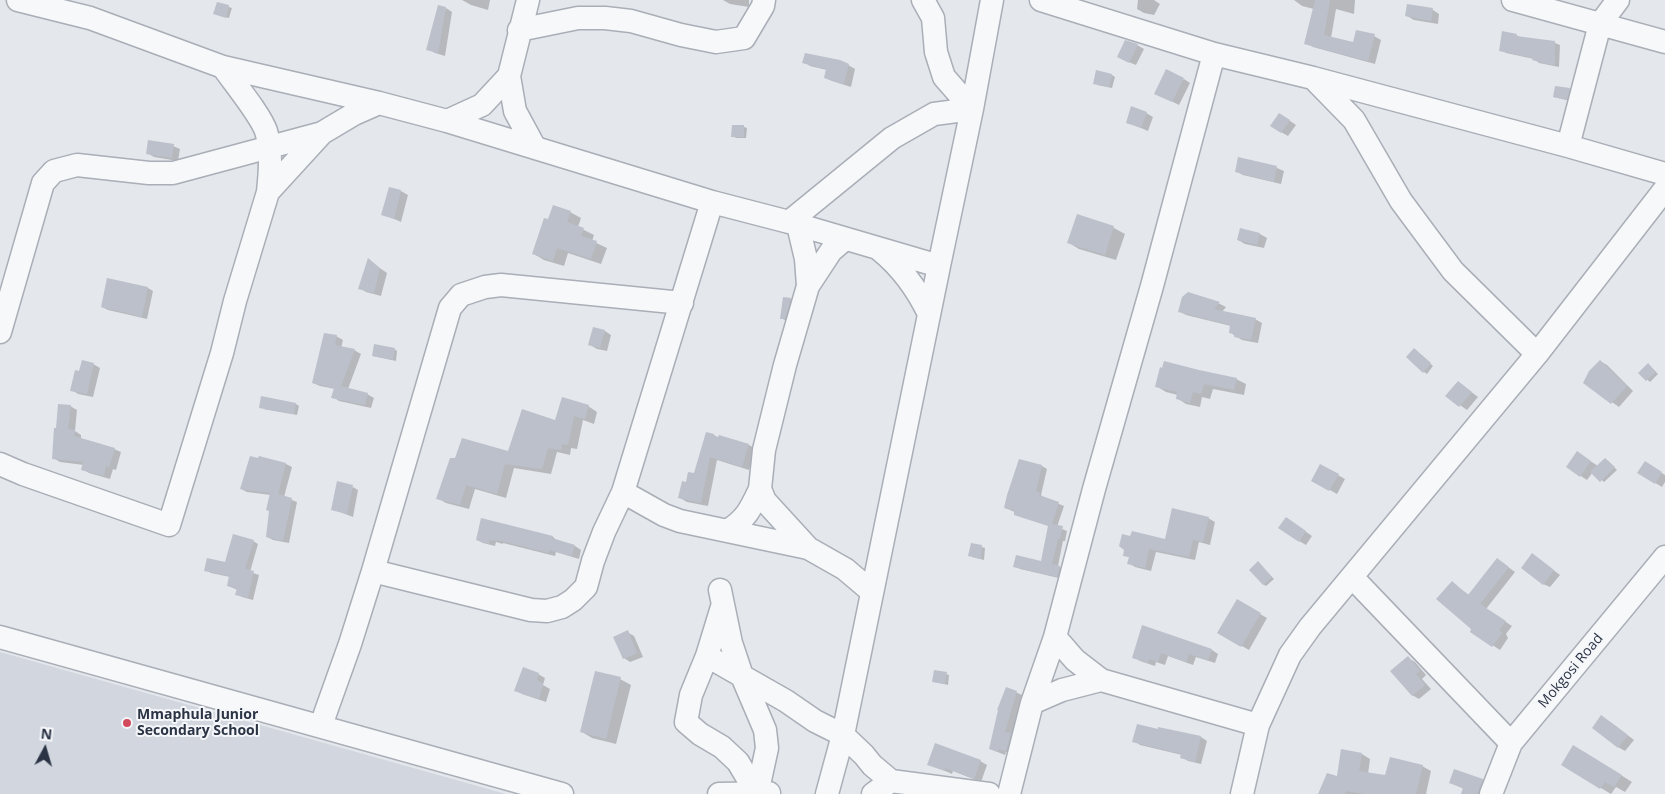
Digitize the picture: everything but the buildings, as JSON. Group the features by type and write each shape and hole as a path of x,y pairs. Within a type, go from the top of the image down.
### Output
{"street":[{"path":"20,0 92,9 223,67 379,103 447,121 712,202 793,223 939,266"},
{"path":"528,0 509,76 515,111 535,148"},
{"path":"519,30 578,18 605,18 631,21 681,35 716,42 744,38 764,0"},
{"path":"923,0 933,18 936,52 944,77 972,109"},
{"path":"827,794 843,735 871,591 972,109 992,0"},
{"path":"1041,0 1214,54 1313,78 1665,174"},
{"path":"1513,0 1665,42"},
{"path":"1568,146 1600,24 1618,0"},
{"path":"1009,794 1032,703 1055,637 1214,54"},
{"path":"0,464 169,525 222,352 235,300 268,192 270,176 269,147 266,130 223,67"},
{"path":"447,121 482,105 509,76"},
{"path":"1313,78 1354,120 1401,201 1453,271 1537,354"},
{"path":"0,332 43,183 54,172 77,165 149,173 173,173 322,133 354,114 379,103"},
{"path":"793,223 892,138 934,114 972,109"},
{"path":"268,192 322,133"},
{"path":"1242,794 1258,725 1290,655 1310,627 1537,354 1665,189"},
{"path":"373,571 531,610 547,611 562,607 573,600 586,587 592,561 623,492 712,202"},
{"path":"793,223 806,259 808,286"},
{"path":"729,530 741,522 749,512 760,488 764,450 785,365 808,286 831,251 845,239"},
{"path":"878,248 893,260 910,281 921,297 929,314"},
{"path":"322,726 373,571 450,308 461,295 501,284 682,303"},
{"path":"760,488 765,501 808,548"},
{"path":"623,492 664,515 680,520 808,548 845,569 871,591"},
{"name":"Mokgosi Road","path":"1491,794 1511,743 1665,558"},
{"path":"1352,577 1511,743"},
{"path":"721,598 731,643 742,676 765,730 767,748 757,794 738,762 722,746 700,734 686,722 691,695 707,656 721,598"},
{"path":"0,636 562,794"},
{"path":"1055,637 1076,660 1100,680 1258,725"},
{"path":"707,656 815,721 843,735 872,765 882,787 989,794"},
{"path":"1032,703 1062,690 1100,680"},
{"path":"719,794 772,794"}],"shaded area":[{"name":"Mmaphula Junior Secondary School","path":"0,652 506,794 0,794"}],"place":[{"name":"Mmaphula Junior Secondary School","path":"127,723"}]}
